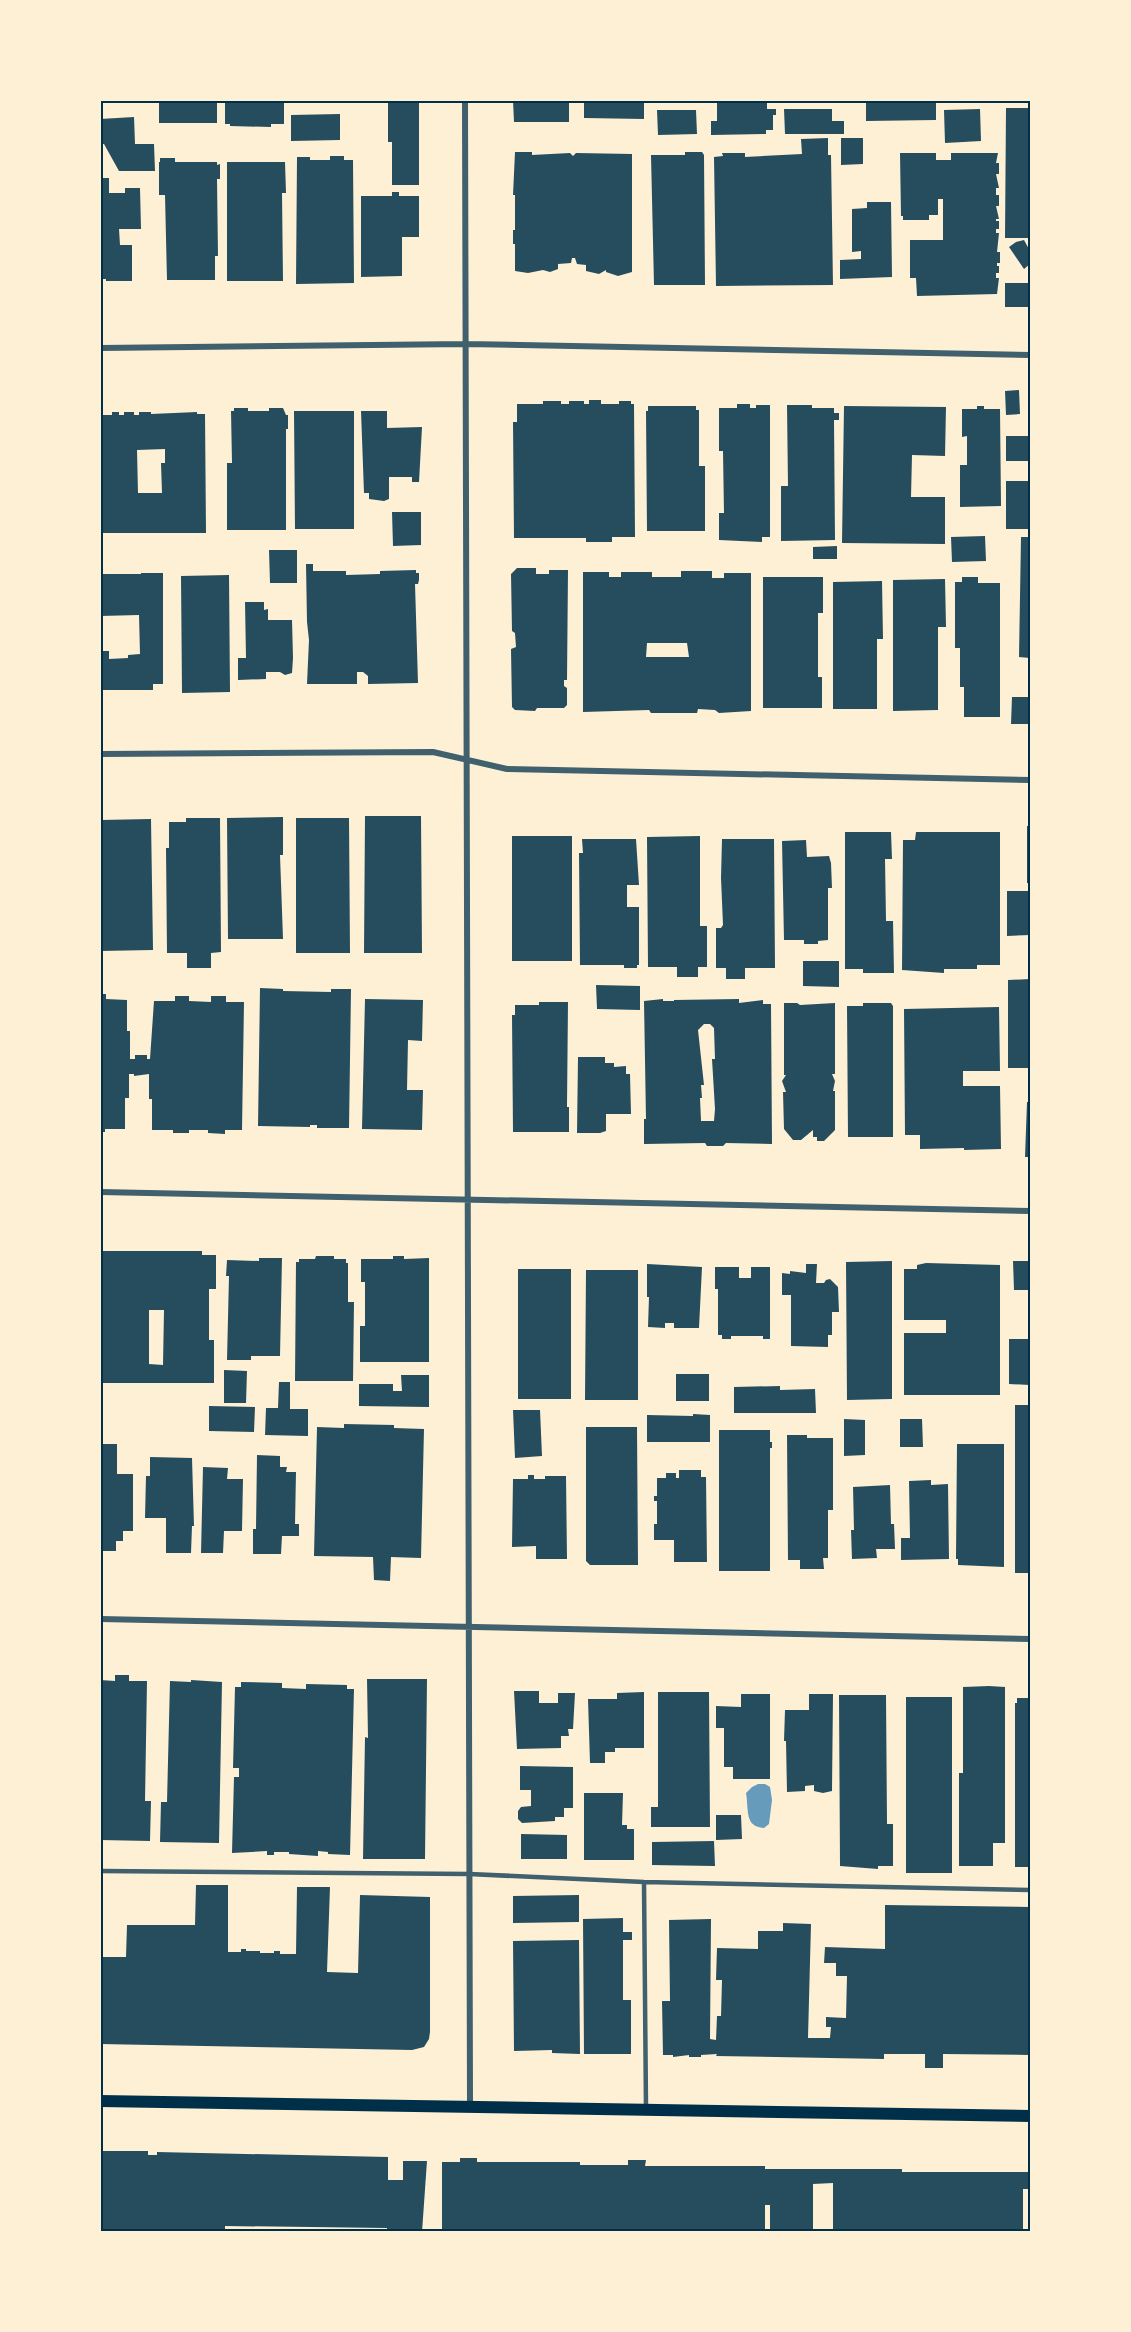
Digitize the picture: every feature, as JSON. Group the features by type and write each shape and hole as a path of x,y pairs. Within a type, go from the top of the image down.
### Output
{"main road":[{"path":"100,2101 1030,2116"}],"street":[{"path":"465,100 470,2106"},
{"path":"100,348 466,344 1030,355"},
{"path":"100,754 433,752 507,769 1030,780"},
{"path":"100,1192 1030,1211"},
{"path":"100,1619 1030,1639"}],"lane":[{"path":"100,1871 469,1874 644,1882 1030,1890"},
{"path":"644,1882 646,2109"}],"water":[{"path":"758,1784 770,1787 772,1800 769,1824 764,1828 750,1821 748,1811 746,1793"}],"building":[{"path":"159,100 217,100 217,123 159,123"},
{"path":"225,100 284,100 284,124 271,124 271,127 225,124"},
{"path":"388,100 419,100 419,185 392,185 392,142 388,142"},
{"path":"513,100 569,100 569,122 514,122"},
{"path":"584,100 644,100 644,119 584,118"},
{"path":"717,100 767,100 767,109 776,109 776,115 773,115 773,130 766,130 766,134 711,135 711,121 717,121"},
{"path":"866,100 936,100 936,120 866,121"},
{"path":"1006,108 1030,108 1030,238 1005,238"},
{"path":"784,109 832,109 832,121 844,121 844,134 785,134"},
{"path":"980,109 981,141 945,143 944,110"},
{"path":"657,110 696,110 697,134 658,135"},
{"path":"340,114 340,140 291,141 291,115"},
{"path":"134,117 135,144 154,144 155,171 119,171 104,144 100,144 100,119"},
{"path":"828,138 828,155 831,155 833,285 716,286 714,157 723,156 722,153 745,153 745,157 802,154 801,139"},
{"path":"841,138 863,138 863,164 841,165"},
{"path":"515,152 532,152 532,155 570,153 573,156 576,153 632,154 632,272 618,276 606,270 599,274 586,271 586,265 577,264 575,258 572,258 571,263 558,264 558,269 550,272 515,271 513,230 515,230 515,195 513,195"},
{"path":"685,152 702,152 704,155 705,285 654,285 651,155 685,155"},
{"path":"900,153 936,153 936,160 951,160 951,153 998,153 996,163 999,163 999,174 996,174 999,188 996,188 996,195 999,195 999,206 996,206 999,219 996,221 999,221 999,229 996,229 996,233 999,233 997,252 1000,252 1000,263 997,263 999,273 996,273 996,278 999,278 997,294 917,296 916,278 910,278 910,240 943,240 943,199 938,199 938,215 929,215 929,220 903,220 901,216"},
{"path":"330,156 344,156 344,160 353,160 354,283 296,284 297,157 310,157 310,160 330,160"},
{"path":"160,158 175,158 175,162 217,162 217,165 220,164 220,179 217,179 218,256 215,256 215,280 167,280 165,195 159,195"},
{"path":"227,162 285,162 286,193 282,193 283,281 227,281"},
{"path":"100,178 109,178 109,193 125,193 125,188 140,188 141,229 119,229 120,245 132,245 132,281 100,279"},
{"path":"392,192 399,192 399,196 419,196 419,237 402,237 402,276 361,277 361,196 392,196"},
{"path":"867,202 891,202 892,277 840,279 840,260 861,259 861,251 852,252 852,209 867,208"},
{"path":"1024,240 1030,251 1030,264 1024,269 1009,247"},
{"path":"1005,283 1030,283 1030,307 1005,307"},
{"path":"1019,390 1020,414 1006,415 1005,391"},
{"path":"589,400 601,400 601,404 631,401 631,404 634,404 635,537 612,537 612,542 586,542 586,538 514,538 513,422 517,422 517,404 561,401 561,404 569,404 569,401 584,401 584,404 589,404"},
{"path":"737,404 750,404 750,408 756,408 756,405 770,405 770,537 762,537 762,542 719,540 719,513 724,513 723,451 719,451 719,408 737,408"},
{"path":"787,405 834,408 834,413 839,413 839,420 834,420 835,540 781,541 781,486 788,486"},
{"path":"648,406 696,406 696,410 699,410 699,466 705,466 705,531 647,531 646,411 648,411"},
{"path":"844,406 946,407 945,456 912,455 911,497 945,497 945,544 842,543"},
{"path":"977,406 984,406 984,409 1000,409 1001,506 960,507 960,465 967,465 967,436 962,437 962,409 977,409"},
{"path":"234,408 269,411 269,408 283,408 288,415 286,530 227,530 227,463 232,463 231,411 234,411"},
{"path":"294,411 354,411 354,529 295,529"},
{"path":"361,411 387,411 387,428 422,427 419,482 412,482 412,477 389,477 389,499 384,501 369,499 369,493 364,493"},
{"path":"112,412 119,412 119,415 124,415 124,412 134,412 134,415 139,415 139,412 205,414 206,533 100,533 100,415 112,415","holes":["165,449 165,463 161,463 162,493 138,493 137,450"]},
{"path":"1006,436 1030,436 1030,461 1006,461"},
{"path":"1006,481 1030,481 1030,529 1006,529"},
{"path":"392,512 421,512 421,545 393,546"},
{"path":"985,536 986,561 952,562 951,537"},
{"path":"1021,537 1030,537 1030,658 1019,657"},
{"path":"837,546 837,559 813,559 813,547"},
{"path":"269,550 297,550 297,583 270,583"},
{"path":"306,564 313,564 313,571 346,571 346,575 416,570 416,573 419,573 418,584 415,584 418,683 368,684 368,676 363,672 357,672 357,684 307,684 309,640"},
{"path":"517,568 536,568 536,574 549,574 549,570 568,570 567,680 564,680 564,686 567,688 567,705 564,708 537,708 535,711 515,710 512,707 511,649 516,647 515,633 512,631 511,574"},
{"path":"681,571 712,571 712,578 724,578 724,573 751,573 751,711 719,713 715,710 698,709 697,713 651,713 649,710 583,712 583,572 609,572 609,577 621,577 621,572 652,572 652,577 681,577","holes":["647,643 687,643 689,657 646,657"]},
{"path":"163,573 163,684 153,684 153,690 100,690 100,637 102,637 103,651 109,651 109,659 128,658 128,655 140,654 139,615 100,616 100,574"},
{"path":"229,575 230,692 182,693 181,576"},
{"path":"763,577 823,577 823,613 818,613 818,677 822,677 822,708 763,708"},
{"path":"962,577 978,577 978,583 1000,583 1000,717 964,717 964,687 960,687 960,648 955,648 955,582 962,582"},
{"path":"945,579 946,627 938,627 938,710 893,711 893,580"},
{"path":"882,581 883,639 877,639 877,709 833,709 833,582"},
{"path":"245,602 264,602 264,610 268,609 268,620 292,620 292,673 285,675 280,672 266,672 266,679 238,680 238,658 246,658"},
{"path":"1012,697 1030,697 1030,724 1011,724"},
{"path":"365,816 421,816 422,953 364,953"},
{"path":"283,817 283,855 280,855 283,939 228,939 227,818"},
{"path":"186,818 220,818 221,952 211,953 211,968 187,968 187,953 167,953 166,848 169,848 169,822 186,822"},
{"path":"296,818 349,818 350,953 296,953"},
{"path":"151,819 153,950 100,951 100,820"},
{"path":"1027,826 1030,826 1030,883 1027,883"},
{"path":"845,832 891,832 892,859 885,859 886,921 893,921 894,973 863,973 863,969 845,969"},
{"path":"916,832 1000,832 1000,965 977,965 977,969 944,969 944,973 902,970 903,840 915,840"},
{"path":"512,836 572,836 572,961 512,961"},
{"path":"700,836 700,926 707,926 707,967 698,967 698,977 677,977 677,967 648,967 647,837"},
{"path":"582,839 636,839 639,885 627,885 627,907 639,907 639,965 637,968 624,968 624,965 580,965 579,853 583,853"},
{"path":"722,839 774,839 775,968 745,968 745,979 726,979 726,968 716,968 716,928 721,928 723,925"},
{"path":"806,840 807,857 829,856 831,863 832,888 828,888 828,940 818,941 818,944 804,944 804,940 784,940 782,841"},
{"path":"1007,891 1030,891 1030,935 1007,936"},
{"path":"803,961 839,961 839,987 803,986"},
{"path":"1030,979 1030,1068 1008,1068 1008,980"},
{"path":"596,985 640,986 640,1010 597,1009"},
{"path":"260,988 331,992 331,989 351,989 349,1128 317,1128 317,1125 310,1125 310,1127 258,1126"},
{"path":"100,994 106,994 106,999 127,1000 130,1059 135,1059 135,1055 147,1055 147,1059 150,1059 154,1001 175,1001 175,996 189,996 189,1001 211,1002 211,996 226,996 226,1002 244,1002 242,1130 225,1130 225,1134 208,1133 208,1130 173,1133 173,1130 152,1130 149,1074 134,1076 134,1074 129,1074 129,1098 125,1098 125,1129 105,1129 105,1132 100,1132"},
{"path":"365,999 423,1000 422,1041 408,1040 407,1090 423,1090 422,1130 362,1129"},
{"path":"739,999 739,1003 763,1000 763,1004 771,1004 772,1144 726,1143 723,1146 707,1146 705,1143 644,1144 644,1119 646,1119 644,1001","holes":["704,1024 710,1024 714,1028 715,1059 712,1059 714,1121 701,1121 701,1085 704,1085 698,1030"]},
{"path":"539,1002 568,1002 567,1107 569,1107 569,1132 513,1132 512,1015 515,1015 515,1005 539,1005"},
{"path":"784,1003 800,1005 835,1003 835,1074 832,1074 835,1081 833,1091 835,1091 835,1130 824,1141 817,1141 817,1137 813,1137 813,1130 801,1140 793,1140 784,1129 783,1092 786,1092 782,1081 786,1075 784,1075"},
{"path":"863,1003 891,1003 893,1006 893,1137 848,1137 847,1006 863,1006"},
{"path":"999,1007 1000,1071 963,1071 963,1086 1000,1086 1001,1149 920,1149 920,1135 905,1135 904,1009"},
{"path":"578,1057 605,1057 605,1063 614,1063 614,1067 626,1066 626,1074 630,1074 631,1114 606,1114 606,1131 600,1133 577,1133"},
{"path":"1027,1102 1030,1102 1030,1157 1025,1157"},
{"path":"100,1251 202,1251 202,1255 216,1255 216,1289 209,1289 209,1340 214,1340 214,1383 100,1383","holes":["149,1310 164,1310 163,1365 149,1364"]},
{"path":"316,1256 334,1256 334,1259 346,1259 348,1263 348,1302 354,1302 353,1381 295,1381 296,1262 299,1262 299,1259 315,1259"},
{"path":"393,1256 404,1256 404,1259 429,1258 429,1362 360,1362 360,1326 365,1326 365,1282 361,1282 361,1259 393,1259"},
{"path":"259,1258 282,1258 280,1356 251,1356 251,1360 227,1360 229,1276 226,1276 227,1260 259,1261"},
{"path":"892,1261 892,1399 847,1400 846,1262"},
{"path":"1013,1261 1030,1261 1030,1290 1014,1290"},
{"path":"926,1263 1000,1265 1000,1395 904,1395 904,1333 946,1333 946,1320 904,1320 904,1269 917,1269 917,1265"},
{"path":"647,1264 702,1267 699,1328 674,1328 674,1323 665,1323 665,1328 648,1327"},
{"path":"806,1264 817,1264 816,1283 824,1283 830,1279 838,1287 839,1312 832,1312 832,1335 828,1335 828,1347 791,1346 791,1295 782,1295 782,1273 790,1274 790,1271 806,1273"},
{"path":"715,1267 739,1267 739,1278 751,1278 751,1267 770,1267 770,1339 763,1339 763,1336 731,1336 731,1339 722,1339 722,1335 718,1335 718,1289 715,1289"},
{"path":"518,1269 571,1269 571,1399 518,1399"},
{"path":"586,1270 638,1270 638,1400 585,1400"},
{"path":"1009,1339 1030,1339 1030,1385 1009,1384"},
{"path":"224,1370 247,1371 246,1403 224,1403"},
{"path":"676,1374 709,1374 709,1401 676,1401"},
{"path":"401,1375 429,1375 429,1407 359,1406 359,1384 393,1384 393,1391 402,1391"},
{"path":"279,1382 290,1382 290,1409 308,1409 308,1436 265,1435 266,1408 278,1408"},
{"path":"780,1386 780,1390 815,1389 816,1413 734,1413 734,1387"},
{"path":"1015,1405 1030,1405 1030,1573 1015,1573"},
{"path":"209,1406 255,1407 254,1432 209,1431"},
{"path":"513,1410 540,1410 542,1456 515,1458"},
{"path":"693,1414 710,1415 710,1442 647,1442 647,1415 693,1416"},
{"path":"844,1419 865,1420 865,1455 844,1456"},
{"path":"900,1419 922,1419 923,1447 900,1447"},
{"path":"344,1424 394,1425 394,1428 424,1429 421,1558 391,1557 390,1581 374,1580 373,1557 314,1556 317,1427 344,1428"},
{"path":"586,1427 637,1427 638,1565 590,1565 586,1561"},
{"path":"719,1430 770,1430 772,1448 770,1448 770,1571 719,1571"},
{"path":"787,1435 833,1438 833,1510 828,1510 828,1558 823,1558 824,1569 800,1569 800,1560 788,1560"},
{"path":"100,1444 117,1444 117,1474 133,1474 133,1531 123,1531 123,1541 116,1541 116,1551 100,1551"},
{"path":"957,1444 1004,1444 1004,1567 958,1565 958,1559 956,1559"},
{"path":"257,1455 280,1456 280,1467 287,1467 286,1472 296,1472 295,1524 299,1524 299,1536 282,1536 281,1554 253,1554 253,1529 256,1529"},
{"path":"150,1457 192,1458 194,1526 192,1526 191,1553 166,1553 166,1518 145,1518 146,1476 150,1476"},
{"path":"203,1467 228,1468 227,1479 243,1479 242,1531 224,1531 223,1553 201,1553"},
{"path":"679,1470 701,1470 701,1477 706,1477 707,1562 674,1562 674,1540 654,1540 654,1524 657,1524 657,1501 654,1501 654,1496 657,1496 657,1478 666,1478 666,1473 676,1473 676,1478 679,1478"},
{"path":"528,1475 534,1475 534,1479 545,1479 545,1476 566,1476 567,1559 536,1559 536,1546 512,1547 513,1479 528,1479"},
{"path":"931,1480 931,1485 948,1484 949,1559 901,1560 901,1538 910,1538 909,1481"},
{"path":"890,1485 891,1524 894,1524 895,1549 876,1549 877,1558 852,1559 853,1487"},
{"path":"115,1675 129,1675 129,1681 147,1681 145,1801 151,1801 150,1841 100,1840 100,1680 115,1681"},
{"path":"367,1679 427,1679 425,1859 363,1859 365,1737 368,1738"},
{"path":"191,1680 222,1682 219,1843 160,1842 161,1802 167,1802 170,1681 191,1682"},
{"path":"241,1682 282,1683 282,1688 306,1689 306,1684 347,1685 347,1689 354,1689 350,1855 318,1851 318,1856 289,1854 289,1852 274,1852 274,1855 267,1855 267,1851 232,1853 234,1777 239,1777 239,1768 233,1768 235,1687 241,1687"},
{"path":"963,1687 1005,1687 1005,1843 993,1843 993,1866 959,1866 959,1773 963,1773"},
{"path":"514,1691 539,1691 539,1703 558,1703 558,1693 575,1693 573,1729 568,1729 569,1736 561,1736 561,1748 517,1749"},
{"path":"644,1692 644,1748 615,1748 615,1752 605,1752 605,1763 590,1763 588,1699 617,1699 617,1693"},
{"path":"658,1692 709,1692 710,1827 651,1827 651,1807 658,1807"},
{"path":"741,1694 770,1694 770,1779 733,1779 733,1767 724,1767 724,1728 716,1728 716,1706 741,1707"},
{"path":"809,1694 833,1694 832,1791 823,1793 814,1791 814,1785 805,1786 805,1791 787,1792 785,1710 809,1710"},
{"path":"839,1695 886,1695 887,1824 893,1824 893,1866 878,1866 878,1869 840,1866"},
{"path":"906,1697 952,1697 952,1873 906,1873"},
{"path":"1017,1698 1030,1698 1030,1867 1015,1867 1015,1703 1017,1703"},
{"path":"520,1766 573,1767 573,1808 564,1808 564,1817 555,1817 555,1821 522,1823 518,1819 518,1811 521,1807 531,1806 531,1790 520,1790"},
{"path":"584,1793 623,1793 622,1825 627,1825 627,1829 634,1829 634,1860 584,1860"},
{"path":"716,1815 741,1815 742,1839 716,1840"},
{"path":"521,1834 567,1835 567,1859 521,1859"},
{"path":"714,1841 715,1866 652,1865 652,1842"},
{"path":"196,1885 228,1885 228,1952 241,1952 241,1949 246,1949 246,1951 260,1951 260,1953 280,1951 280,1954 296,1954 297,1887 330,1887 327,1972 358,1973 360,1895 430,1897 430,2032 424,2047 412,2050 100,2044 100,1957 126,1957 127,1925 195,1925"},
{"path":"579,1895 579,1922 513,1923 513,1896"},
{"path":"885,1905 1030,1907 1030,2055 943,2054 943,2068 925,2068 925,2054 884,2054 884,2059 716,2056 717,2054 701,2055 701,2057 663,2055 662,2001 670,2001 669,1920 711,1919 710,2039 716,2040 717,2016 721,2016 722,1980 716,1980 717,1948 758,1949 758,1931 783,1931 783,1923 811,1924 808,2038 830,2038 831,2027 826,2027 826,2017 846,2018 847,1976 836,1976 836,1963 824,1963 825,1947 885,1949"},
{"path":"623,1918 623,1932 632,1932 632,1940 623,1940 623,2000 631,2000 631,2054 584,2054 583,1919"},
{"path":"579,1940 580,2054 552,2053 552,2050 514,2051 513,1941"},
{"path":"100,2151 148,2151 148,2155 157,2155 157,2152 388,2157 388,2180 403,2180 403,2161 427,2161 422,2232 387,2232 387,2228 225,2226 225,2232 100,2232"},
{"path":"460,2158 477,2158 477,2162 580,2162 580,2165 628,2165 628,2160 646,2160 645,2166 902,2169 902,2172 1030,2172 1030,2189 1023,2189 1023,2232 833,2232 833,2183 813,2184 813,2232 770,2232 770,2205 765,2205 765,2232 442,2230 442,2162 460,2162"}]}
